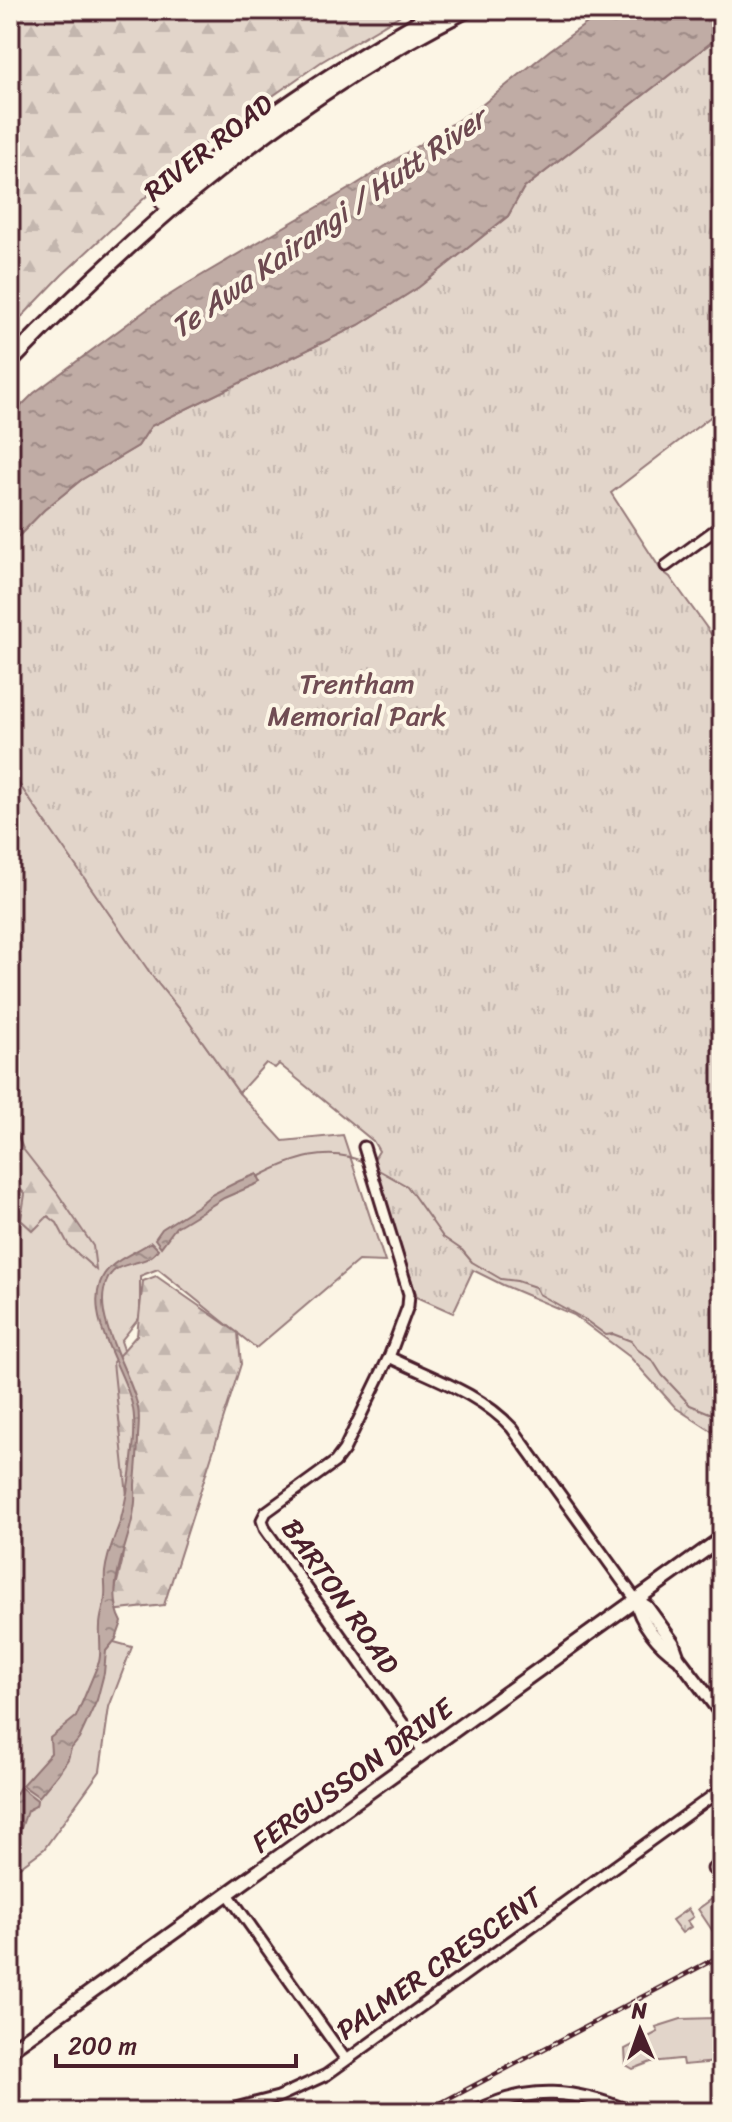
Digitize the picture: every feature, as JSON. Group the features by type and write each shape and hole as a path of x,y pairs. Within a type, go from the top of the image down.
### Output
{"highway":[{"path":"440,13 463,10"},
{"name":"RIVER ROAD","path":"10,348 111,248 208,164 324,78 440,13"},
{"name":"RIVER ROAD","path":"10,362 131,242 218,169 315,98 399,46 440,13"}],"main road":[{"name":"FERGUSSON DRIVE","path":"10,2050 722,1538"}],"street":[{"path":"666,566 721,527"},
{"path":"364,1147 409,1294 408,1306 389,1357 481,1401 512,1428 636,1600 647,1607 673,1643 678,1657 722,1715"},
{"name":"BARTON ROAD","path":"389,1357 344,1450 335,1462 266,1512 262,1520 265,1529 424,1753"},
{"name":"PALMER CRESCENT","path":"228,1894 346,2060 722,1789"},
{"path":"220,2112 278,2097 326,2075 346,2060"},
{"path":"476,2112 505,2099 557,2092 598,2099 630,2112"}],"green space":[{"path":"10,10 409,10 321,62 196,150 62,275 10,329"},
{"name":"Trentham Memorial Park","path":"722,34 722,408 611,493 661,570 670,577 722,649 722,1438 676,1408 630,1357 574,1315 473,1270 453,1313 417,1297 373,1161 379,1151 373,1141 279,1064 275,1068 266,1063 239,1093 155,980 10,771 10,545 44,510 81,480 138,446 151,426 359,325 419,287 508,216 523,189"},
{"path":"10,771 239,1093 283,1141 343,1135 385,1262 358,1261 256,1348 158,1269 140,1276 140,1317 121,1341 144,1407 115,1611 114,1642 132,1647 109,1707 100,1771 44,1849 10,1874"},
{"path":"10,1074 17,1084 14,1127 23,1149 93,1246 96,1270 69,1246 57,1223 48,1216 33,1231 21,1220 25,1194 10,1178"},
{"path":"156,1276 238,1333 241,1364 164,1605 110,1611 122,1562 127,1496 113,1362 137,1335 143,1281"},
{"path":"722,1892 720,1938 698,1909 721,1897 719,1893"},
{"path":"688,1909 693,1917 687,1921 691,1927 682,1933 672,1920"},
{"path":"714,2018 717,2062 683,2065 682,2059 679,2059 651,2062 633,2069 626,2065 625,2049 658,2032 656,2027 681,2019"}],"water":[{"name":"Te Awa Kairangi / Hutt River","path":"605,10 722,10 722,34 523,189 508,216 419,287 359,325 151,426 138,446 81,480 44,510 10,545 10,417 34,393 149,308 482,105"},
{"path":"257,1174 261,1182 224,1198 176,1227 161,1247 155,1239 162,1229 211,1195"},
{"path":"151,1242 158,1249 152,1256 113,1271 104,1290 103,1303 109,1331 139,1413 135,1506 116,1580 117,1609 122,1622 116,1639 106,1651 97,1700 79,1739 58,1774 39,1797 22,1785 51,1753 50,1738 76,1717 99,1662 106,1565 121,1519 132,1462 134,1415 128,1390 102,1329 97,1298 100,1283 115,1264"},
{"path":"20,1787 37,1803 27,1811 19,1834 10,1838 10,1804"}],"waterway":[{"path":"258,1177 311,1156 338,1155 366,1163"},
{"path":"375,1168 407,1186 443,1237 462,1250 472,1262 501,1279 535,1287 539,1294 606,1335 613,1334 631,1341 653,1361 690,1405 722,1418"}],"railway":[{"path":"424,2112 722,1955"}]}
